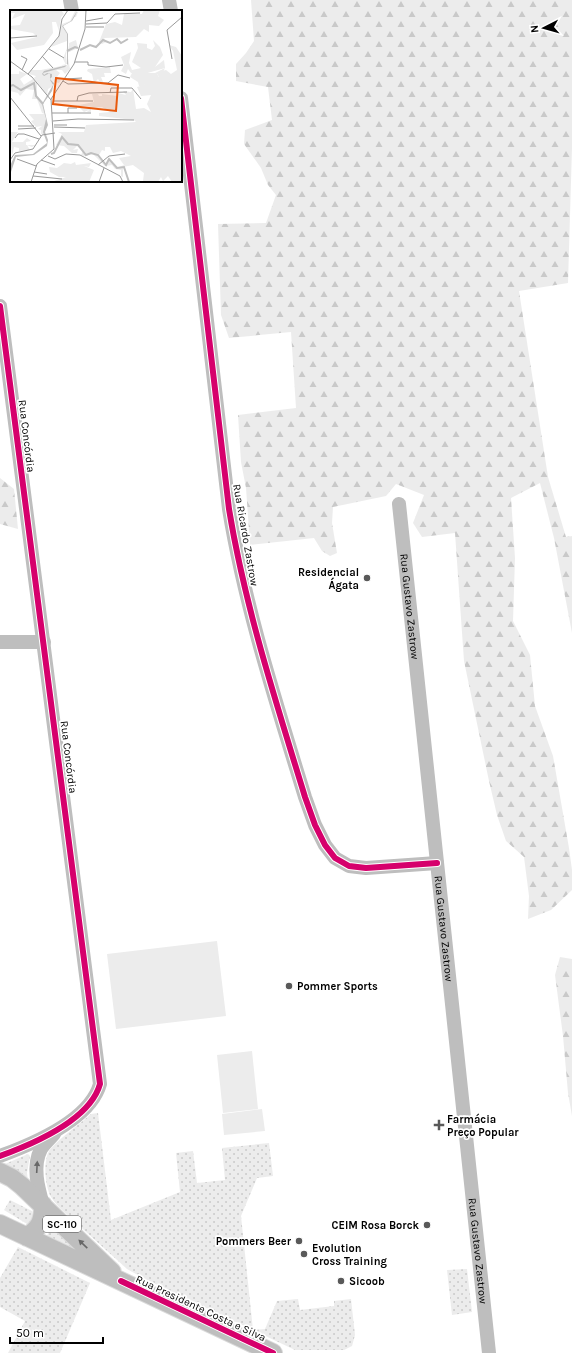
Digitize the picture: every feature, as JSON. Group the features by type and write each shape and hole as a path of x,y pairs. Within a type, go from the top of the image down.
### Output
{"main road":[{"name":"Rua Presidente Costa e Silva","path":"0,1172 22,1186 121,1281"},
{"path":"27,1238 40,1225 43,1216 43,1205"},
{"name":"Rua Presidente Costa e Silva","path":"0,1224 273,1353"}],"street":[{"path":"70,0 72,10"},
{"path":"170,0 171,10"},
{"name":"Rua Ricardo Zastrow","path":"182,118 184,157 227,494 236,549 252,617 310,811 325,845 335,858 349,866 366,868 437,863"},
{"name":"Rua Concórdia","path":"0,306 100,1084 98,1092 92,1102 57,1131 42,1148 38,1158 37,1184 43,1205"},
{"name":"Rua Gustavo Zastrow","path":"399,504 489,1353"},
{"path":"0,642 44,642"},
{"name":"Rua Concórdia","path":"0,1156 57,1131"}],"green space":[{"path":"251,0 572,0 572,148 568,283 519,291 548,477 566,537 572,536 572,633 554,538 540,483 511,498 515,558 513,621 530,655 535,706 553,756 569,848 572,870 572,890 551,910 528,919 529,896 524,857 506,841 497,815 464,661 455,533 422,537 413,523 424,495 396,484 386,496 333,507 332,523 337,553 330,556 322,551 314,538 250,545 246,488 241,462 238,415 296,408 291,332 229,338 221,315 218,224 266,223 276,195 268,185 261,168 244,144 245,130 272,120 268,87 236,81 236,64 254,41"},
{"path":"0,478 14,489 18,529 0,524"},
{"path":"217,941 226,1016 116,1029 107,954"},
{"path":"560,957 572,959 572,1116 568,1093 563,1036 555,975"},
{"path":"252,1051 258,1109 223,1113 217,1055"},
{"path":"262,1109 265,1131 224,1135 222,1114"},
{"path":"98,1113 111,1220 180,1192 176,1153 193,1151 197,1183 225,1180 222,1148 269,1143 273,1176 257,1178 241,1216 253,1330 265,1329 277,1301 298,1299 300,1310 334,1306 334,1301 351,1299 355,1335 352,1346 344,1350 295,1350 145,1279 127,1269 63,1211 52,1199 47,1187 45,1167 47,1156 52,1147 63,1137 91,1114"},
{"path":"28,1154 30,1156 27,1173 28,1181 5,1164"},
{"path":"10,1200 32,1211 33,1219 27,1224 4,1210"},
{"path":"52,1225 87,1257 46,1238"},
{"path":"18,1247 90,1283 60,1353 8,1353 25,1321 0,1307 0,1278"},
{"path":"467,1269 472,1312 452,1315 447,1270"}],"cycle path":[{"path":"182,107 229,509 252,618 272,690 305,797 315,825 325,845 335,858 349,866 366,868 437,863"},
{"path":"0,306 100,1084 94,1097 85,1109 73,1119 44,1137 0,1156"},
{"path":"121,1281 273,1353"}],"place":[{"name":"Residencial Ágata","path":"367,578"},
{"name":"Pommer Sports","path":"289,986"},
{"name":"Farmácia Preço Popular","path":"439,1125"},
{"name":"CEIM Rosa Borck","path":"427,1225"},
{"name":"Pommers Beer","path":"299,1241"},
{"name":"Evolution Cross Training","path":"304,1254"},
{"name":"Sicoob","path":"341,1281"}]}
